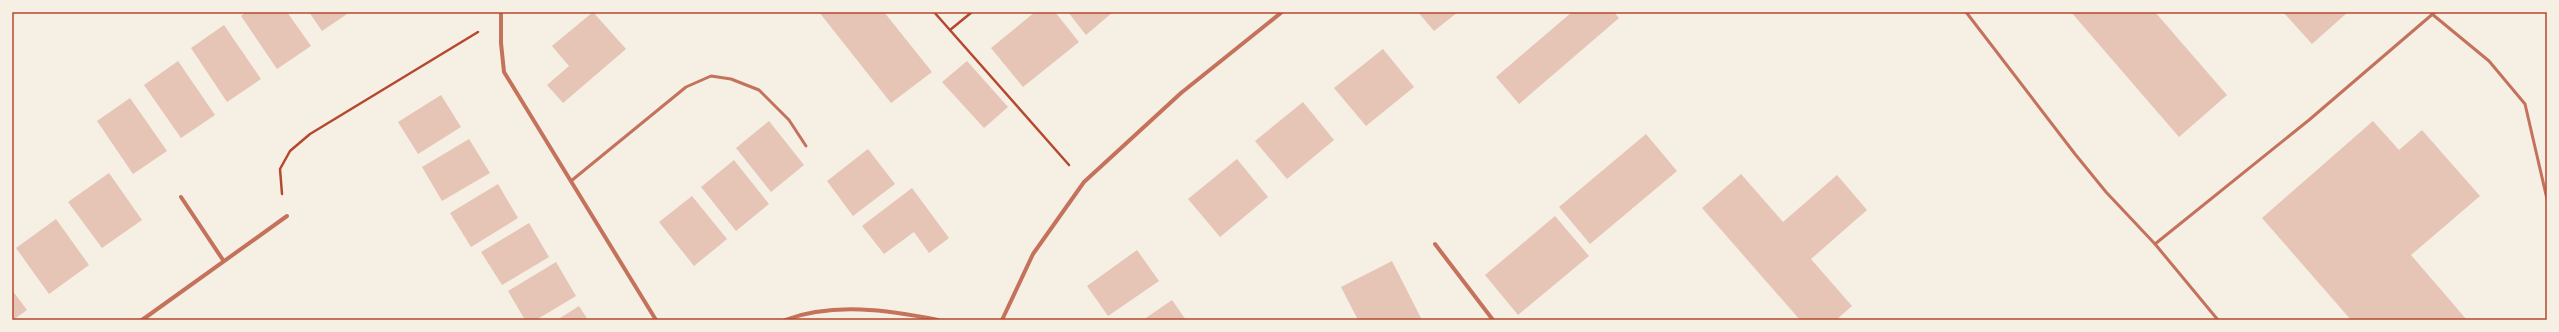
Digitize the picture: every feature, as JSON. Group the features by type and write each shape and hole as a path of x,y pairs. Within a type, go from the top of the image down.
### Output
{"street":[{"path":"501,12 500,18 504,72 656,320"},
{"path":"1002,320 1033,254 1084,182 1180,93 1282,12"},
{"path":"181,198 223,260"},
{"path":"142,320 223,260 287,216"},
{"path":"1435,244 1493,320"},
{"path":"785,320 804,313 859,309 904,313 938,320"}],"lane":[{"path":"1966,12 2106,192 2155,244 2218,320"},
{"path":"2155,244 2309,120 2433,13 2489,61 2525,104 2547,199"},
{"path":"571,181 686,87 711,76 731,80 759,90 789,120 806,146"}],"path":[{"path":"934,12 1084,182"},
{"path":"950,30 972,12"},
{"path":"287,216 280,169 290,150 310,134 500,18"}],"building":[{"path":"246,12 287,12 311,46 277,69 241,16"},
{"path":"309,12 350,12 322,31"},
{"path":"593,12 626,49 563,103 547,85 569,66 552,46"},
{"path":"819,12 884,12 932,72 891,103"},
{"path":"1035,12 1055,12 1079,42 1023,87 991,48"},
{"path":"1068,12 1113,12 1086,35"},
{"path":"1418,12 1458,12 1434,31"},
{"path":"1572,12 1614,12 1619,18 1519,104 1496,77"},
{"path":"2071,12 2155,12 2227,95 2179,137"},
{"path":"2283,12 2348,12 2312,44"},
{"path":"224,25 261,79 227,102 191,48"},
{"path":"1383,49 1414,87 1366,126 1334,88"},
{"path":"178,61 215,115 181,138 144,85"},
{"path":"967,61 1008,107 984,128 942,82"},
{"path":"441,95 461,127 418,154 398,122"},
{"path":"130,98 167,151 133,174 97,121"},
{"path":"1303,102 1334,140 1287,179 1255,141"},
{"path":"769,121 804,165 771,192 736,148"},
{"path":"2373,121 2399,150 2422,130 2480,196 2411,255 2467,320 2351,320 2262,218"},
{"path":"1646,134 1677,171 1590,244 1559,207"},
{"path":"469,139 490,173 442,201 422,167"},
{"path":"868,149 895,184 853,216 827,181"},
{"path":"1237,159 1268,197 1220,237 1188,199"},
{"path":"734,160 769,204 736,231 701,187"},
{"path":"109,173 142,220 102,248 68,202"},
{"path":"1741,174 1783,222 1837,175 1867,210 1811,259 1852,306 1836,320 1800,320 1702,208"},
{"path":"498,184 518,218 471,247 450,213"},
{"path":"912,188 949,238 929,253 914,232 884,254 862,226"},
{"path":"692,196 727,239 694,266 659,222"},
{"path":"1555,216 1589,256 1518,315 1485,275"},
{"path":"56,219 89,265 49,294 16,248"},
{"path":"529,223 549,257 502,285 481,252"},
{"path":"1137,250 1159,281 1108,316 1087,286"},
{"path":"1392,261 1422,320 1358,320 1341,287"},
{"path":"556,262 576,296 536,320 525,320 508,291"},
{"path":"12,290 27,310 13,320 12,320"},
{"path":"1172,300 1186,320 1143,320"},
{"path":"579,306 588,320 557,320"}]}
